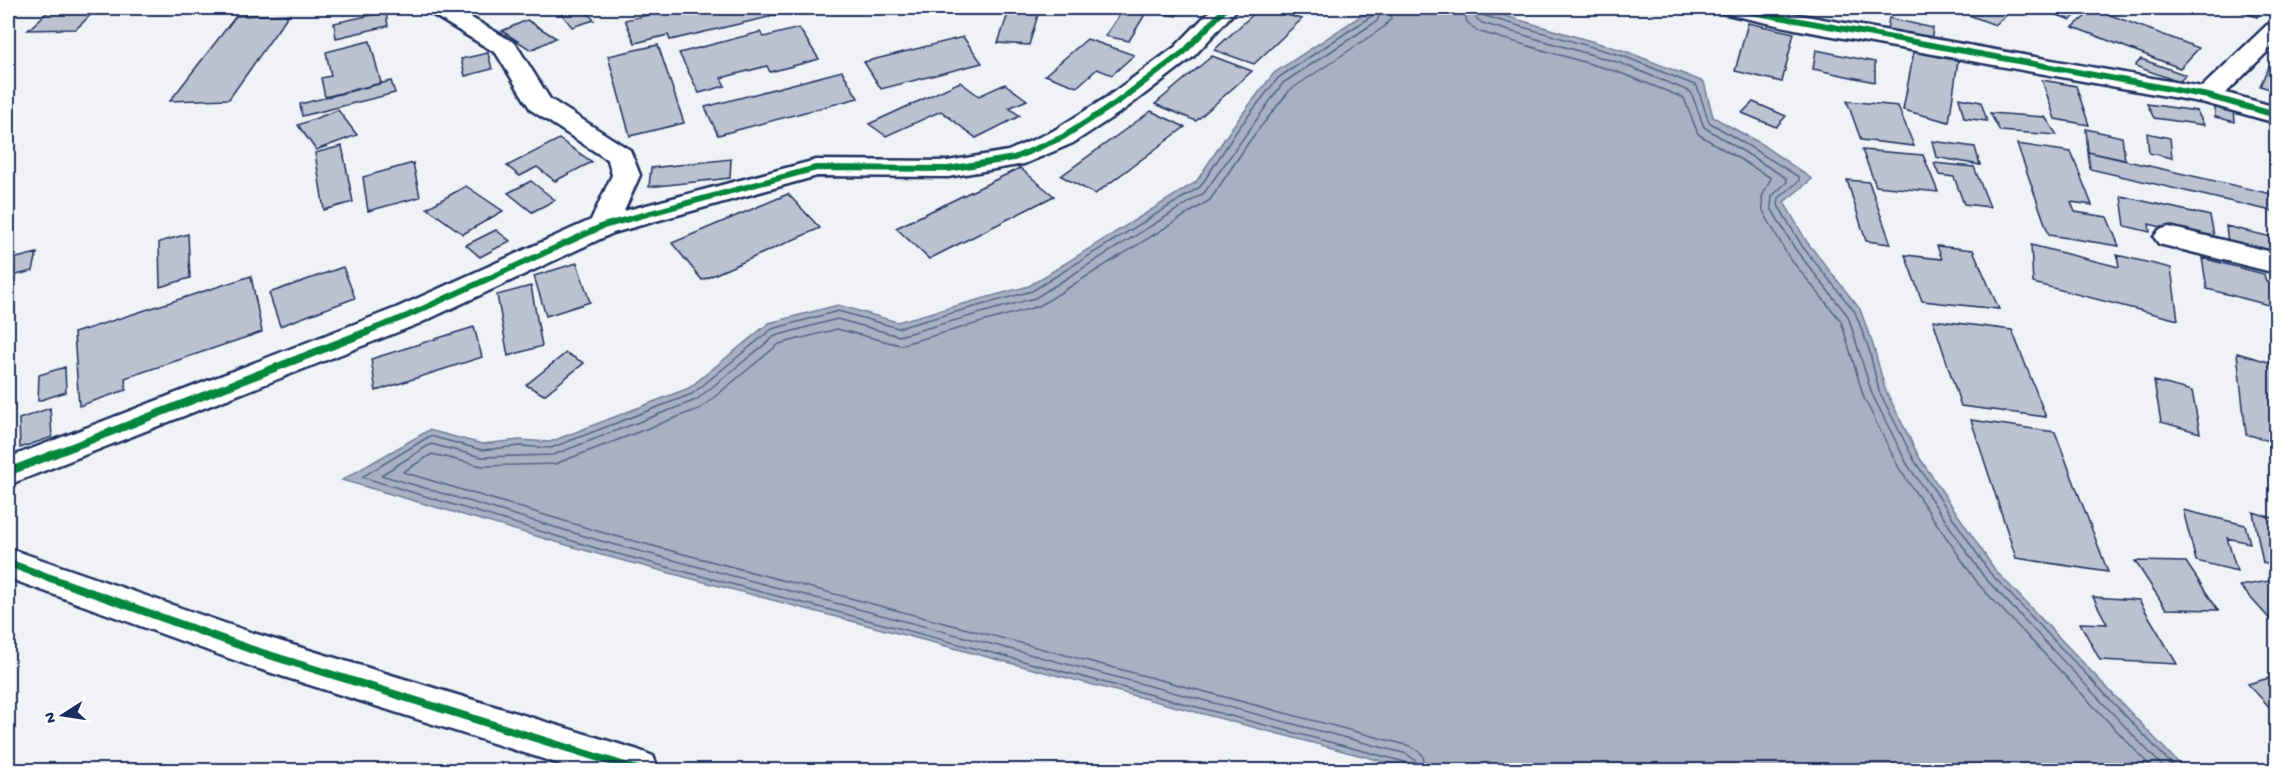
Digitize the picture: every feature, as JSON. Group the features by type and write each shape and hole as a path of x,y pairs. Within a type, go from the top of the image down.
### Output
{"street":[{"path":"438,8 506,48 540,104 620,156 626,175 603,226"},
{"path":"8,472 407,316 603,226 816,168 948,169 1014,158 1063,137 1116,103 1184,52 1226,8"},
{"path":"1730,8 1800,23 2208,96 2277,115"},
{"path":"2208,96 2277,30"},
{"path":"2169,237 2277,263"},
{"path":"8,563 253,650 638,771"}],"water":[{"path":"1371,9 1485,10 1625,51 1704,82 1713,117 1758,142 1812,179 1784,202 1807,242 1860,309 1885,389 1919,457 1995,570 2185,770 1415,770 598,554 342,480 429,430 482,444 519,440 550,442 689,388 769,323 838,305 897,322 1029,286 1196,182 1233,126 1274,73"}],"building":[{"path":"52,8 98,8 76,29 28,30"},
{"path":"584,8 594,20 572,27 560,12"},
{"path":"680,8 807,8 670,40 668,35 635,43 625,20"},
{"path":"1010,8 1040,8 1029,45 998,43"},
{"path":"1124,8 1181,8 1176,16 1147,11 1129,41 1105,36"},
{"path":"1260,8 1302,19 1254,64 1214,50"},
{"path":"1283,8 1316,8 1308,16"},
{"path":"1950,8 2015,8 1995,25"},
{"path":"2036,8 2078,8 2082,9 2071,20"},
{"path":"2229,8 2263,8 2257,17"},
{"path":"2094,9 2199,48 2180,68 2073,27"},
{"path":"386,12 388,26 336,38 334,23"},
{"path":"289,14 229,99 170,101 236,16"},
{"path":"1889,18 1933,28 1931,41 1887,30"},
{"path":"527,20 556,38 531,50 502,31"},
{"path":"1748,23 1794,33 1782,82 1735,71"},
{"path":"799,28 819,59 770,72 767,66 721,78 725,86 699,93 679,53 760,32 764,37"},
{"path":"963,37 982,63 881,89 864,62"},
{"path":"1087,39 1134,55 1112,75 1097,69 1077,87 1045,75"},
{"path":"370,41 381,83 325,97 321,78 331,76 326,52"},
{"path":"658,45 684,123 630,136 608,56"},
{"path":"1816,50 1875,62 1875,82 1813,69"},
{"path":"1914,51 1958,61 1949,122 1903,110"},
{"path":"488,53 492,69 465,76 461,59"},
{"path":"1212,56 1252,71 1196,121 1155,104"},
{"path":"2141,59 2186,75 2179,82 2135,66"},
{"path":"2268,68 2276,70 2276,91 2260,86"},
{"path":"842,71 858,98 718,135 705,107"},
{"path":"2042,80 2076,86 2089,125 2055,119"},
{"path":"391,81 395,93 302,116 300,104"},
{"path":"960,82 979,96 1005,84 1027,100 1009,108 1020,116 976,138 941,111 886,136 869,124"},
{"path":"1959,98 1981,102 1987,121 1964,118"},
{"path":"1847,101 1898,106 1914,146 1861,140"},
{"path":"1753,102 1786,116 1776,127 1742,113"},
{"path":"2147,104 2197,111 2204,125 2154,118"},
{"path":"2215,105 2234,110 2235,122 2215,117"},
{"path":"338,110 357,135 316,150 298,125"},
{"path":"1151,111 1185,127 1095,194 1061,176"},
{"path":"1990,113 2045,117 2057,135 2000,131"},
{"path":"2086,129 2122,137 2125,160 2088,152"},
{"path":"2147,133 2170,138 2172,158 2149,153"},
{"path":"559,139 592,162 555,181 537,167 520,176 507,166"},
{"path":"1932,141 1975,147 1980,165 1936,157"},
{"path":"2017,144 2071,152 2092,205 2071,202 2075,212 2107,217 2119,246 2049,235"},
{"path":"342,146 353,202 324,210 315,153"},
{"path":"1862,150 1923,155 1938,192 1876,186"},
{"path":"2088,152 2276,195 2276,212 2090,169"},
{"path":"731,159 730,178 649,187 651,168"},
{"path":"413,163 420,197 368,211 363,177"},
{"path":"1934,163 1974,167 1990,207 1964,204 1954,177 1939,175"},
{"path":"1020,168 1054,196 929,259 896,228"},
{"path":"1847,180 1869,182 1891,244 1866,241"},
{"path":"531,181 555,200 532,212 508,193"},
{"path":"466,186 503,211 463,234 427,208"},
{"path":"788,194 820,228 702,280 672,243"},
{"path":"2121,196 2210,216 2215,240 2149,224 2150,232 2125,226"},
{"path":"2226,226 2276,238 2276,254 2228,242"},
{"path":"496,230 510,241 480,257 466,245"},
{"path":"188,234 190,278 160,287 159,242"},
{"path":"2031,245 2119,267 2117,255 2171,268 2178,320 2033,283"},
{"path":"1937,246 1973,250 1999,309 1922,301 1905,255 1942,259"},
{"path":"37,253 33,271 8,277 8,260"},
{"path":"2202,258 2264,274 2266,282 2276,284 2276,307 2207,289"},
{"path":"577,263 590,302 546,316 534,276"},
{"path":"343,267 355,298 280,326 269,293"},
{"path":"251,276 262,332 125,378 126,390 79,406 74,333"},
{"path":"531,286 542,346 508,356 497,295"},
{"path":"1933,320 2012,330 2046,417 1961,406"},
{"path":"474,327 482,357 376,391 371,359"},
{"path":"566,353 584,363 544,395 526,385"},
{"path":"2237,353 2276,364 2276,443 2246,434"},
{"path":"65,367 66,392 38,401 39,375"},
{"path":"2154,381 2192,391 2200,433 2161,422"},
{"path":"50,408 52,437 20,448 19,419"},
{"path":"1971,420 2055,432 2108,572 2016,558"},
{"path":"2183,510 2245,525 2250,543 2227,538 2237,571 2196,561"},
{"path":"2253,512 2276,519 2276,567 2263,563"},
{"path":"2135,561 2186,562 2218,610 2166,609"},
{"path":"2269,581 2276,588 2276,626 2240,586"},
{"path":"2093,597 2139,600 2177,664 2100,660 2080,623 2107,624"},
{"path":"2276,676 2276,714 2248,684"}],"cycle path":[{"path":"8,472 407,316 603,226 816,168 948,169 1014,158 1063,137 1116,103 1184,52 1226,8"},
{"path":"1730,8 1800,23 2208,96 2276,115"},
{"path":"8,563 253,650 638,770"}]}
